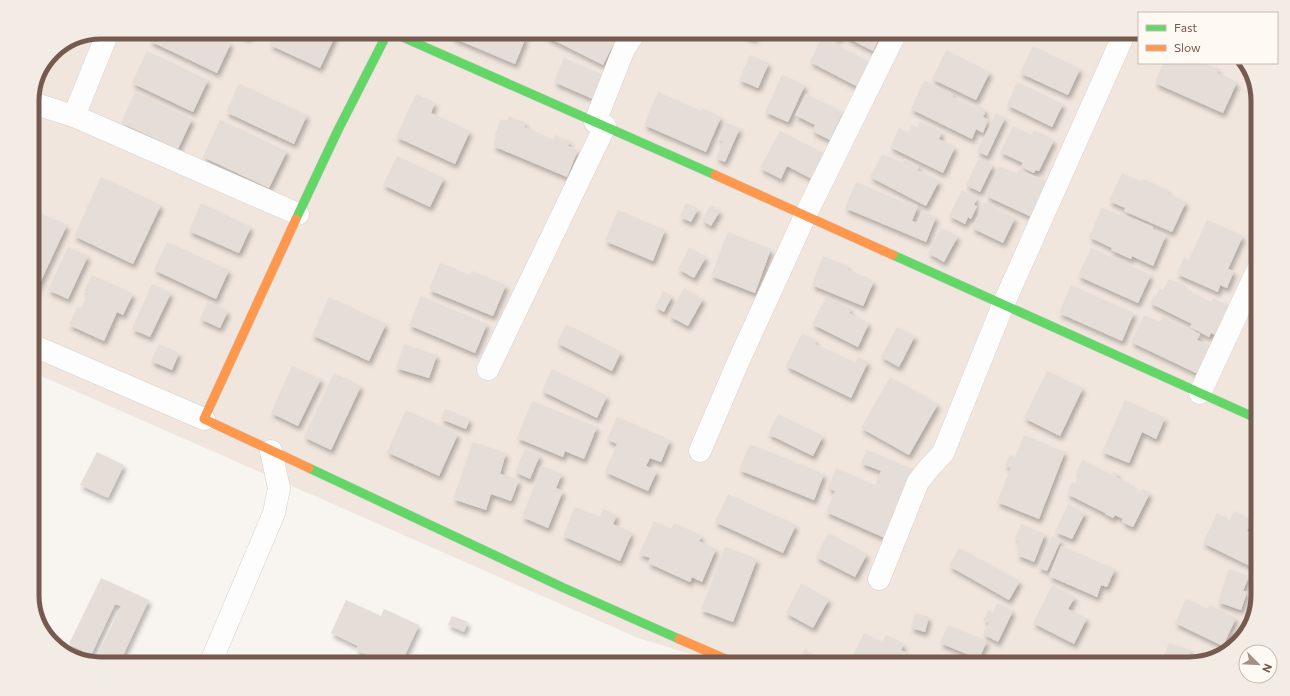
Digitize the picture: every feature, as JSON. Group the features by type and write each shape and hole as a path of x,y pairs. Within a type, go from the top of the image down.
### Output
{"street":[{"path":"74,116 105,39"},
{"path":"204,419 338,130 385,39"},
{"path":"405,39 600,124 1251,416"},
{"path":"488,369 600,124 624,49 630,39"},
{"path":"700,451 739,360 805,216 893,39"},
{"path":"879,579 918,482 943,453 1003,305 1122,39"},
{"path":"39,105 74,116 298,214"},
{"path":"1200,393 1251,284"},
{"path":"39,348 204,419 556,584 721,657"},
{"path":"213,657 274,513 279,488 271,450"}],"shaded area":[{"path":"101,39 1138,39 1138,64 1239,64 1248,81 1251,97 1251,595 1249,611 1245,623 1236,636 1220,649 1205,655 1189,657 700,657 638,638 39,375 39,97 45,73 60,54 77,44 89,40"}],"building":[{"path":"151,39 223,39 231,43 217,73 150,41"},
{"path":"273,39 334,39 320,68 270,45"},
{"path":"456,39 525,39 515,64"},
{"path":"551,39 616,39 603,65"},
{"path":"821,39 826,39 873,64 860,88 810,62"},
{"path":"850,39 879,39 873,51"},
{"path":"1033,46 1080,69 1068,95 1020,73"},
{"path":"946,50 990,72 976,100 932,79"},
{"path":"147,51 208,80 193,112 132,83"},
{"path":"750,55 769,63 758,88 739,80"},
{"path":"564,58 604,75 593,99 554,82"},
{"path":"1163,64 1207,64 1218,69 1217,73 1237,82 1223,113 1155,83"},
{"path":"782,75 805,85 788,122 765,112"},
{"path":"924,80 953,94 952,97 977,109 978,106 986,110 983,117 988,120 983,133 976,129 972,139 911,109"},
{"path":"1017,82 1063,104 1052,127 1007,105"},
{"path":"239,84 307,115 294,144 226,112"},
{"path":"135,92 192,119 178,149 121,123"},
{"path":"658,92 701,111 702,108 721,117 706,152 644,125"},
{"path":"416,94 435,103 431,113 470,131 455,164 396,137"},
{"path":"806,94 843,112 830,140 812,131 815,125 795,115"},
{"path":"996,113 1005,118 987,156 977,151"},
{"path":"509,116 526,123 524,127 553,140 555,135 570,141 568,146 578,150 567,177 493,146 497,137 495,135 501,119 507,121"},
{"path":"220,120 287,151 269,188 203,157"},
{"path":"920,122 942,132 939,139 955,147 943,173 890,147 899,128 908,133 912,125 918,127"},
{"path":"726,123 740,128 725,162 716,158 723,141 718,139"},
{"path":"1013,126 1031,135 1034,130 1054,140 1039,171 1035,170 1034,173 1021,167 1023,163 1000,152"},
{"path":"780,131 827,155 814,180 787,166 781,179 760,168"},
{"path":"882,154 903,163 905,159 919,166 917,170 939,181 926,206 870,177"},
{"path":"397,156 444,178 430,207 383,185"},
{"path":"979,158 993,165 980,192 966,185"},
{"path":"999,166 1017,174 1019,169 1052,184 1036,219 986,196"},
{"path":"1122,173 1142,182 1143,179 1169,191 1167,193 1186,202 1172,232 1124,211 1125,208 1109,201"},
{"path":"101,177 161,205 133,264 74,236"},
{"path":"856,182 908,204 908,202 918,206 912,221 917,223 922,211 936,217 926,242 845,208"},
{"path":"962,190 977,198 974,205 977,206 971,219 968,217 965,224 949,216"},
{"path":"984,202 1015,218 1003,243 972,228"},
{"path":"201,203 251,227 239,253 189,231"},
{"path":"686,203 698,209 691,222 680,217"},
{"path":"711,205 720,211 711,226 702,220"},
{"path":"1102,207 1119,215 1120,213 1153,227 1152,229 1166,235 1153,266 1132,256 1131,259 1111,250 1112,248 1089,237"},
{"path":"618,210 665,230 653,261 605,241"},
{"path":"39,213 67,225 39,285"},
{"path":"1207,220 1243,236 1228,269 1234,271 1227,288 1220,285 1218,292 1177,274 1184,257 1189,260"},
{"path":"941,228 958,236 944,262 928,253"},
{"path":"728,232 771,249 755,293 711,276"},
{"path":"167,242 229,270 216,299 154,270"},
{"path":"68,247 88,256 68,299 48,290"},
{"path":"689,248 706,257 694,278 678,269"},
{"path":"1091,248 1151,275 1138,303 1078,276"},
{"path":"823,256 848,266 847,269 874,281 863,306 812,285"},
{"path":"440,263 470,275 472,271 506,285 493,316 429,290"},
{"path":"92,275 133,294 123,315 117,312 104,341 69,325 77,307 81,308 88,293 84,291"},
{"path":"1169,279 1211,302 1213,298 1226,304 1225,307 1231,311 1218,336 1211,333 1209,337 1190,327 1192,324 1150,303 1160,288 1163,290"},
{"path":"152,284 171,293 150,337 132,329"},
{"path":"1071,285 1134,313 1122,341 1059,313"},
{"path":"684,288 703,299 688,326 669,316"},
{"path":"663,291 672,296 664,312 655,307"},
{"path":"421,296 487,324 475,353 409,325"},
{"path":"329,297 386,324 369,361 312,335"},
{"path":"826,297 851,309 849,313 869,323 858,347 812,324"},
{"path":"208,301 228,311 220,328 200,319"},
{"path":"1144,315 1160,322 1163,316 1200,334 1197,340 1211,346 1198,374 1131,342"},
{"path":"566,324 621,352 612,371 557,343"},
{"path":"897,327 915,336 899,367 881,357"},
{"path":"802,333 816,340 815,344 855,363 858,357 868,362 851,398 786,366"},
{"path":"159,344 179,353 172,370 151,361"},
{"path":"404,344 437,355 429,378 396,368"},
{"path":"292,366 321,379 298,426 271,413"},
{"path":"552,369 607,396 597,418 542,391"},
{"path":"1047,371 1083,388 1060,436 1024,418"},
{"path":"334,373 361,386 331,450 304,437"},
{"path":"890,377 938,404 909,455 861,428"},
{"path":"1125,400 1165,418 1156,439 1142,432 1129,463 1102,452"},
{"path":"532,401 597,427 584,459 565,451 563,457 517,438"},
{"path":"445,409 470,419 466,429 441,419"},
{"path":"406,410 458,434 439,476 387,452"},
{"path":"778,414 823,436 813,456 768,434"},
{"path":"617,417 670,440 661,462 650,458 646,466 657,471 648,491 605,472 617,444 607,439"},
{"path":"1024,435 1065,452 1039,519 997,502 1011,468 1005,465 1010,455 1015,457"},
{"path":"473,442 506,453 500,474 519,480 511,501 491,494 486,510 453,499"},
{"path":"750,444 824,474 814,500 739,470"},
{"path":"525,449 540,455 530,479 515,472"},
{"path":"867,450 917,471 887,539 826,512 835,491 828,488 836,468 875,485 881,471 861,463"},
{"path":"97,452 124,465 108,498 80,485"},
{"path":"1082,460 1111,475 1113,471 1118,474 1116,477 1132,485 1131,487 1140,492 1142,489 1150,493 1133,527 1122,522 1123,519 1115,515 1113,518 1067,494 1072,482 1075,483 1080,475 1076,473"},
{"path":"542,466 562,474 556,488 563,491 548,528 522,517"},
{"path":"728,494 796,525 783,553 715,522"},
{"path":"1068,504 1085,513 1072,539 1055,532"},
{"path":"575,507 600,517 603,509 617,515 613,524 632,533 620,561 563,536"},
{"path":"1234,511 1251,520 1247,531 1251,533 1251,567 1203,543 1217,513 1230,520"},
{"path":"654,521 671,529 674,523 702,536 699,541 716,549 702,582 692,577 690,582 648,563 650,558 639,554"},
{"path":"1021,524 1045,534 1034,562 1017,555 1020,548 1017,547 1019,540 1015,539"},
{"path":"828,533 867,554 855,577 816,557"},
{"path":"1052,536 1061,540 1047,571 1038,567"},
{"path":"1061,546 1115,569 1107,587 1101,585 1097,597 1049,576"},
{"path":"725,547 757,559 733,622 701,610"},
{"path":"959,548 1020,581 1009,600 949,566"},
{"path":"1229,569 1249,576 1243,591 1247,592 1241,610 1218,602"},
{"path":"101,578 149,600 122,657 96,657 121,606 115,604 91,655 69,644"},
{"path":"801,584 829,599 813,628 786,613"},
{"path":"1052,585 1075,597 1068,609 1087,618 1074,644 1033,623"},
{"path":"1186,599 1208,609 1209,605 1236,618 1223,646 1175,623"},
{"path":"346,600 381,616 384,609 419,625 404,657 372,657 356,650 358,646 331,633"},
{"path":"997,603 1013,611 998,642 983,634 989,623 984,620 988,610 993,613"},
{"path":"915,613 929,617 925,632 911,628"},
{"path":"452,616 468,622 464,632 448,625"},
{"path":"948,625 987,641 980,657 974,657 940,643"},
{"path":"864,633 882,642 886,635 904,644 901,650 914,657 852,657"},
{"path":"1169,643 1191,650 1188,657 1164,657"},
{"path":"805,649 818,657 800,657"}],"traffic: fast":[{"path":"296,219 338,130 384,39"},
{"path":"407,39 715,175"},
{"path":"893,255 1251,416"},
{"path":"309,468 564,588 679,639"}],"traffic: slow":[{"path":"715,175 893,255"},
{"path":"296,219 204,419 309,468"},
{"path":"679,639 721,657"}]}
